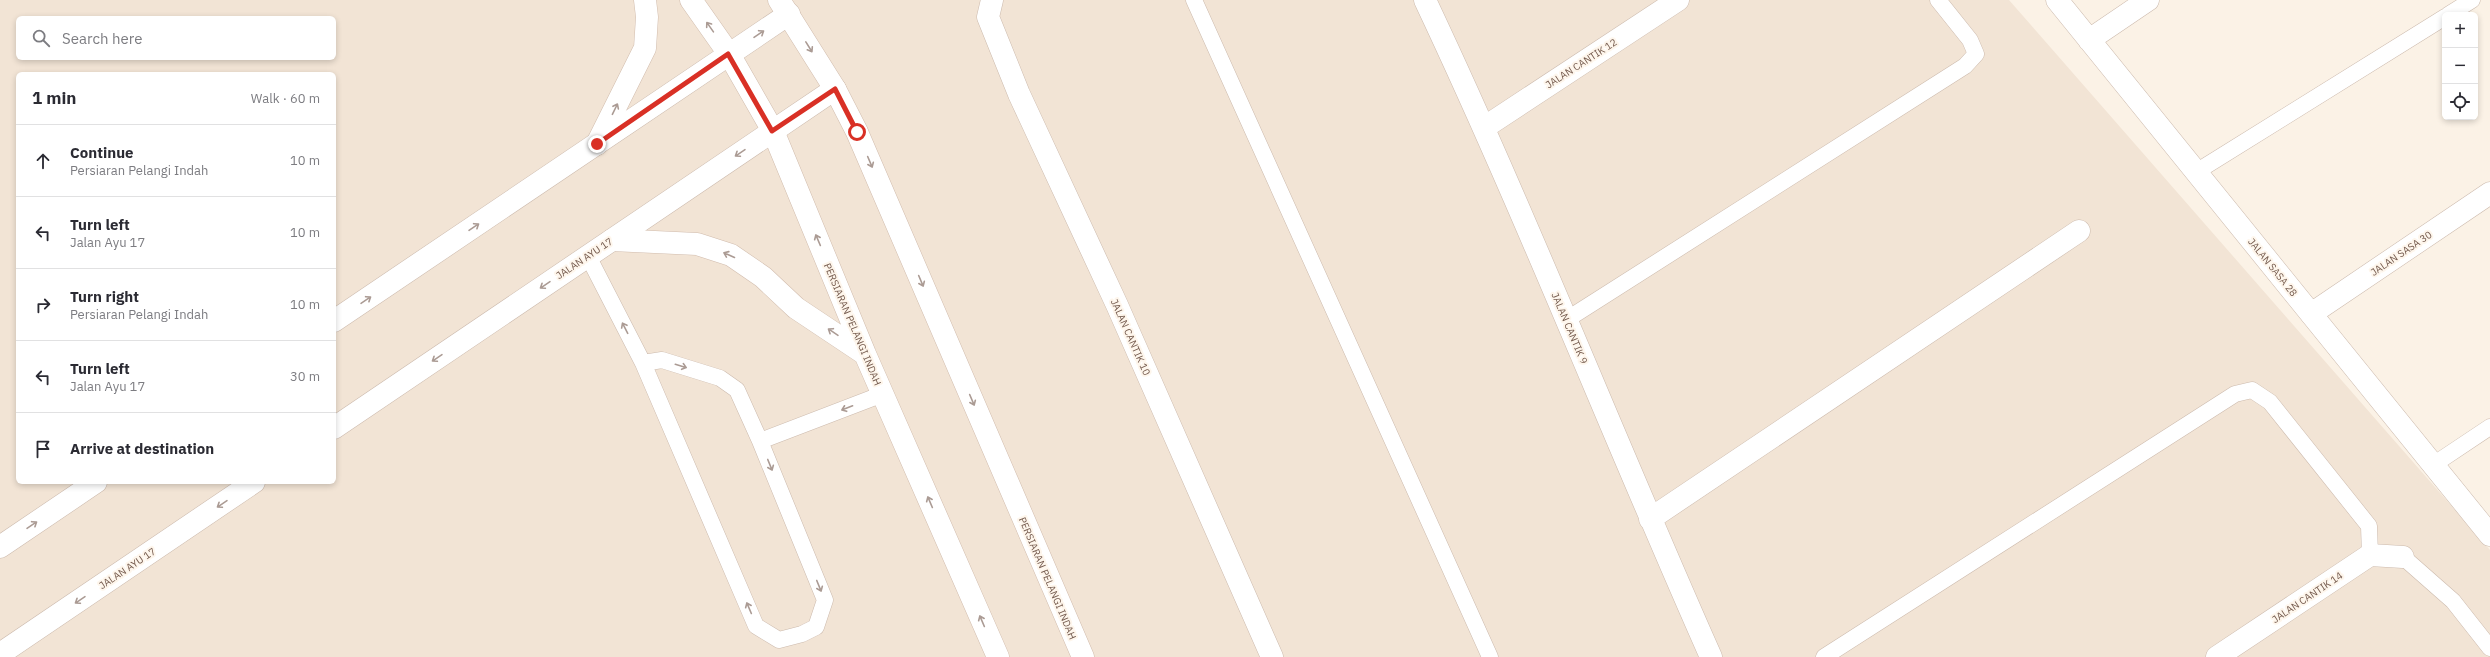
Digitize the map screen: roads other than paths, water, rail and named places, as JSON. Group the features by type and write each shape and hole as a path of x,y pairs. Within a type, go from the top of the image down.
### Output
{"street":[{"path":"597,144 645,48 647,17 645,0"},
{"name":"PERSIARAN PELANGI INDAH","path":"691,0 728,54 772,131 865,354 998,657"},
{"name":"JALAN CANTIK 9","path":"1425,0 1485,127 1650,519 1711,657"},
{"name":"JALAN CANTIK 12","path":"1485,127 1678,0"},
{"name":"JALAN SASA 28","path":"2057,0 2490,535"},
{"path":"2088,40 2148,0"},
{"path":"336,320 728,54 784,7"},
{"name":"PERSIARAN PELANGI INDAH","path":"784,7 835,89 860,140 1083,657"},
{"name":"JALAN CANTIK 10","path":"990,9 1019,94 1117,305 1272,657"},
{"name":"JALAN AYU 17","path":"336,427 835,89"},
{"name":"JALAN SASA 30","path":"2311,314 2490,193"},
{"path":"1650,519 2079,231"},
{"path":"612,240 697,244 731,255 763,277 796,308 865,354"},
{"path":"0,547 93,484"},
{"name":"JALAN AYU 17","path":"0,654 251,484"},
{"path":"2370,555 2403,557"},
{"name":"JALAN CANTIK 14","path":"2217,657 2370,555"}],"lane":[{"path":"1194,0 1490,657"},
{"path":"1566,320 1965,66 1976,54 1970,40 1938,0"},
{"path":"2453,12 2472,0"},
{"path":"2196,172 2442,19"},
{"path":"588,256 643,363 756,626 779,640 802,634 816,627 825,600 760,441 737,390 720,378 662,360 643,363"},
{"path":"1824,657 2235,394 2252,390 2270,402 2368,526 2370,555"},
{"path":"760,441 883,394"},
{"path":"2433,465 2490,427"},
{"path":"2403,557 2453,601 2490,648"}]}
